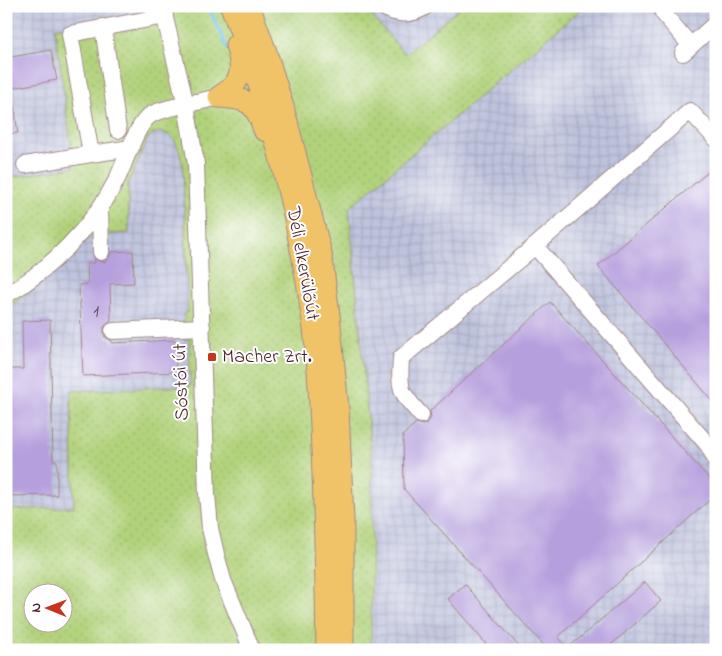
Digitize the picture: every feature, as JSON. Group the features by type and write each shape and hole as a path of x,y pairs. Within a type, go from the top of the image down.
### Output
{"main road":[{"path":"219,97 236,83 242,62 230,25 230,6"},
{"name":"Déli elkerülőút","path":"230,6 265,100 285,171 306,275 320,386 327,650"},
{"name":"Déli elkerülőút","path":"249,6 283,107 321,254 338,409 344,643"},
{"path":"219,97 241,100 255,108 259,113 271,154 285,171"}],"street":[{"path":"382,6 392,12 407,14 421,10 426,6"},
{"path":"91,154 70,34 103,28 163,11"},
{"name":"Sóstói út","path":"163,11 186,105 196,164 207,494 210,528 223,580 252,650"},
{"path":"663,13 687,49 716,24"},
{"path":"103,28 118,130"},
{"path":"6,295 26,283 54,260 100,208 115,183 138,131 151,115 162,110 219,97"},
{"path":"421,415 404,397 400,381 401,358 535,246 690,111 716,139"},
{"path":"25,165 131,148"},
{"path":"100,208 101,252"},
{"path":"535,246 712,441 716,460"},
{"path":"113,331 202,327"}],"shaded area":[{"path":"6,6 137,6 137,16 55,28 74,167 6,178"},
{"path":"363,6 462,6 405,54"},
{"path":"585,6 716,6 716,650 371,650 372,462 349,208"},
{"name":"Macher Zrt.","path":"166,132 173,137 183,166 188,313 184,313 185,339 189,339 190,386 71,391 74,507 6,510 6,308 32,291 92,235 129,233 128,183 148,138 154,133"}],"green space":[{"path":"137,6 363,6 405,54 462,6 585,6 349,208 372,462 371,650 6,650 6,510 74,507 71,391 190,386 189,339 184,339 184,313 188,312 183,166 178,147 168,134 154,133 148,138 128,183 129,233 92,235 32,291 6,308 6,178 74,167 55,28 136,16"}],"building":[{"path":"51,50 57,80 6,89 6,58"},
{"path":"12,91 18,133 6,134 6,92"},
{"path":"716,165 716,405 598,266"},
{"path":"133,251 134,283 110,284 111,321 104,327 104,336 112,341 112,343 175,340 176,372 83,376 79,285 88,284 87,263 95,263 94,259 101,262 106,261 111,252"},
{"path":"550,302 716,486 716,494 558,637 568,648 645,582 661,601 605,650 548,650 404,489 403,435 416,423 423,425 428,422 431,418 430,411"},
{"path":"50,320 53,461 57,461 57,495 6,496 6,369 23,369 22,321"},
{"path":"465,584 522,650 491,650 448,599"}],"waterway":[{"path":"208,6 227,47"}],"place":[{"name":"Macher Zrt.","path":"212,357"}]}
